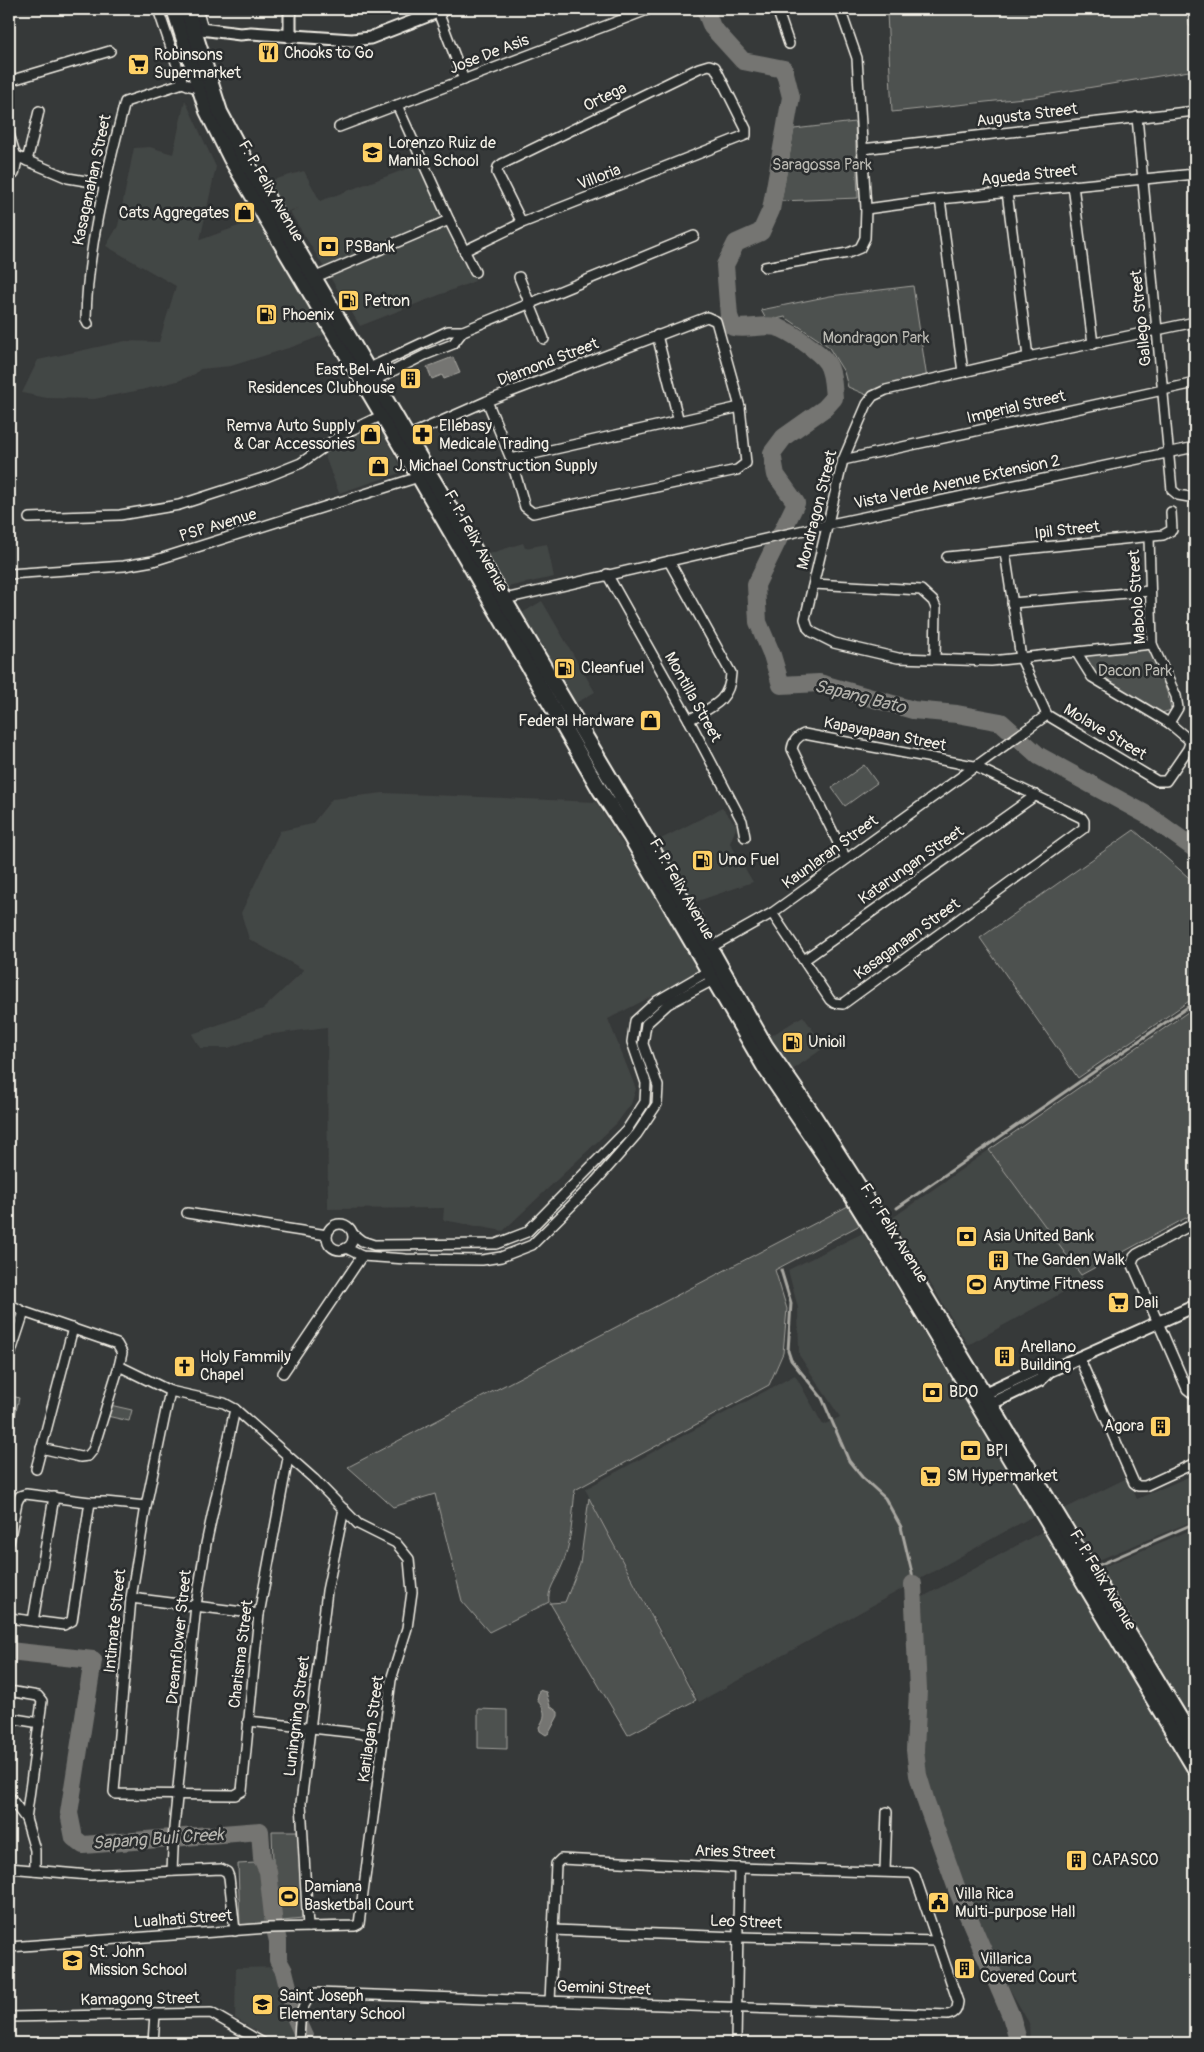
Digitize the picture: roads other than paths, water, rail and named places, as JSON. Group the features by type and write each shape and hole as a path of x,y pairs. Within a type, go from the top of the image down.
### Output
{"main road":[{"name":"F. P. Felix Avenue","path":"174,9 198,28 200,88 207,111 231,159 310,280 369,378 387,413 716,972 841,1158 1195,1768"},
{"name":"F. P. Felix Avenue","path":"187,9 198,28 220,112 310,280"},
{"name":"F. P. Felix Avenue","path":"982,1401 1195,1743"}],"street":[{"path":"158,9 183,83 200,88"},
{"path":"197,9 198,28 240,34 251,33 352,40 370,38 441,10 464,80"},
{"path":"290,9 290,37"},
{"name":"Jose De Asis","path":"339,127 650,9"},
{"path":"777,9 789,44"},
{"path":"765,266 848,252 860,248 865,238 866,209 857,58 840,9"},
{"path":"9,81 110,51"},
{"name":"Ortega","path":"522,223 497,173 498,167 704,66 712,66 717,70 746,129 746,135"},
{"name":"Kasaganahan Street","path":"88,324 86,320 86,289 104,184 125,102 183,83"},
{"path":"397,106 475,272"},
{"path":"27,161 39,111"},
{"name":"Augusta Street","path":"862,149 1195,111"},
{"name":"Gallego Street","path":"1137,117 1170,453 1172,492 1195,498"},
{"path":"9,134 12,154 17,164 14,174"},
{"name":"Villoria","path":"464,250 522,223 746,135"},
{"path":"12,154 68,178 104,184"},
{"name":"Agueda Street","path":"866,209 940,199 1195,174"},
{"path":"1073,185 1093,344"},
{"path":"1007,192 1028,357"},
{"path":"940,199 963,372"},
{"path":"310,280 449,220"},
{"path":"369,378 448,331 463,331 694,236"},
{"path":"519,278 544,339"},
{"name":"Diamond Street","path":"402,438 487,402 703,317 711,317 716,321 740,407"},
{"name":"Mondragon Street","path":"1152,644 991,661 898,658 834,643 812,632 808,628 805,619 843,460 867,404 873,396 886,390 1028,357 1195,322"},
{"path":"369,378 453,344 463,331"},
{"path":"657,335 679,422"},
{"name":"Imperial Street","path":"843,460 1195,383"},
{"path":"487,402 512,459 525,507 529,512 536,514 738,470 744,466 746,460 740,407 512,459"},
{"path":"29,518 120,515 179,505 266,477 301,463 341,435 387,413"},
{"name":"Vista Verde Avenue Extension 2","path":"497,601 607,574 826,525 1195,447"},
{"name":"PSP Avenue","path":"9,574 124,566 154,561 425,475"},
{"name":"Ipil Street","path":"946,557 1149,537 1170,533 1172,530 1171,512"},
{"name":"Mabolo Street","path":"1149,537 1152,644 1176,696 1178,708 1169,722"},
{"name":"Molave Street","path":"1005,552 1021,658 1047,715 1157,781 1166,781 1188,749 1190,743 1169,722"},
{"path":"669,560 731,673 728,690 720,702 689,720"},
{"name":"Montilla Street","path":"607,574 689,720 742,821 745,837"},
{"path":"814,584 921,590 933,600 936,608 935,658"},
{"path":"1012,603 1150,591"},
{"path":"1077,653 1092,677 1169,722"},
{"name":"Kaunlaran Street","path":"704,951 772,913 1047,715"},
{"name":"Kapayapaan Street","path":"846,859 792,750 792,744 799,736 804,734 974,766 1082,818 1084,828"},
{"name":"Katarungan Street","path":"804,960 1036,795"},
{"name":"Kasaganaan Street","path":"772,913 830,1000 834,1003 843,1004 1084,828"},
{"path":"716,972 668,1004 646,1024 643,1044 658,1086 657,1104 637,1134 595,1182 532,1245 501,1257 482,1260 406,1260 362,1256 346,1248 338,1249 331,1246 327,1235 331,1228 338,1224 346,1225 362,1241 374,1245 496,1244 527,1232 626,1131 645,1102 646,1083 632,1042 635,1022 657,1001 716,972"},
{"path":"586,1172 595,1182"},
{"path":"187,1213 327,1235"},
{"path":"1195,1223 1137,1254 1132,1259 1133,1266 1187,1389 1192,1393 1195,1392"},
{"path":"346,1248 352,1242 353,1234"},
{"path":"496,1244 501,1257"},
{"path":"284,1373 362,1256"},
{"path":"9,1304 24,1312 117,1344 122,1353 120,1366 93,1450 88,1456 41,1448"},
{"path":"982,1401 1007,1389 1040,1380 1049,1371 1195,1306"},
{"path":"9,1358 24,1312"},
{"path":"36,1470 73,1328"},
{"path":"1079,1357 1134,1483 1138,1486 1145,1486 1195,1463"},
{"path":"120,1366 170,1391 224,1403 235,1409 288,1458 314,1479 344,1510"},
{"name":"Intimate Street","path":"170,1391 146,1506 131,1598 114,1792 121,1795 178,1795"},
{"name":"Dreamflower Street","path":"172,1872 174,1828 196,1605 206,1544 235,1409"},
{"name":"Charisma Street","path":"178,1795 235,1795 242,1791 259,1614 288,1458"},
{"path":"9,1542 17,1502 20,1496 26,1494 90,1502 146,1506"},
{"path":"33,1622 54,1497"},
{"path":"9,1618 64,1625 69,1624 74,1617 90,1502"},
{"name":"Karilagan Street","path":"344,1510 358,1524 396,1543 409,1559 412,1592 407,1628 391,1680 359,1924"},
{"name":"Luningning Street","path":"308,1927 301,1803 327,1591 344,1510"},
{"path":"131,1598 259,1614"},
{"path":"9,1691 40,1698 42,1701 26,1819"},
{"path":"9,1718 40,1723"},
{"path":"248,1720 384,1736"},
{"path":"9,1797 26,1819 35,1850 35,1870"},
{"path":"885,1871 887,1812"},
{"name":"Aries Street","path":"552,1930 556,1864 561,1859 739,1868 906,1872 915,1876 938,1942"},
{"path":"9,1868 89,1875 221,1869 227,1872 229,1877 235,1931"},
{"path":"736,2043 739,1868"},
{"name":"Lualhati Street","path":"9,1947 269,1928 355,1926 359,1924"},
{"path":"550,2002 552,1930"},
{"name":"Leo Street","path":"552,1930 938,1942"},
{"name":"Gemini Street","path":"299,2043 300,2021 304,2003 309,1997 316,1994 948,2015 957,2010 958,2002 938,1942"},
{"path":"153,2043 155,2014"},
{"name":"Kamagong Street","path":"9,2017 216,2014 263,2043"}],"waterway":[{"name":"Sapang Bato","path":"705,9 712,27 743,61 784,69 791,97 771,210 761,232 736,243 725,265 729,316 733,327 776,327 796,337 818,353 827,363 833,384 834,398 825,408 784,437 772,453 776,475 796,503 756,585 758,622 772,655 781,685 819,683 913,710 957,714 1001,722 1039,756 1149,816 1195,849"},
{"path":"897,1208 1195,1002"},
{"path":"781,1270 791,1303 788,1351 791,1360 822,1398 849,1461 862,1477 885,1498 901,1527 913,1584"},
{"path":"1099,1565 1195,1523"},
{"path":"913,1584 918,1690 915,1750 918,1775 958,1892 1011,2016 1019,2043"},
{"name":"Sapang Buli Creek","path":"9,1651 93,1660 69,1813 74,1838 83,1845 260,1831 262,1858 268,1871 274,1925 278,1941 278,1960 284,1971 296,2019 307,2043"}],"place":[{"name":"Chooks to Go","path":"268,53"},
{"name":"Robinsons Supermarket","path":"138,64"},
{"name":"Lorenzo Ruiz de Manila School","path":"372,152"},
{"name":"Cats Aggregates","path":"245,213"},
{"name":"PSBank","path":"329,247"},
{"name":"Petron","path":"348,301"},
{"name":"Phoenix","path":"266,315"},
{"name":"East Bel-Air Residences Clubhouse","path":"411,379"},
{"name":"Remva Auto Supply & Car Accessories","path":"371,435"},
{"name":"Ellebasy Medicale Trading","path":"423,435"},
{"name":"J. Michael Construction Supply","path":"379,466"},
{"name":"Cleanfuel","path":"565,668"},
{"name":"Federal Hardware","path":"650,721"},
{"name":"Uno Fuel","path":"702,860"},
{"name":"Unioil","path":"792,1042"},
{"name":"Asia United Bank","path":"967,1236"},
{"name":"The Garden Walk","path":"998,1260"},
{"name":"Anytime Fitness","path":"977,1284"},
{"name":"Dali","path":"1118,1303"},
{"name":"Arellano Building","path":"1004,1356"},
{"name":"Holy Fammily Chapel","path":"184,1366"},
{"name":"BDO","path":"933,1392"},
{"name":"Agora","path":"1160,1426"},
{"name":"BPI","path":"970,1451"},
{"name":"SM Hypermarket","path":"931,1476"},
{"name":"CAPASCO","path":"1076,1860"},
{"name":"Damiana Basketball Court","path":"288,1896"},
{"name":"Villa Rica Multi-purpose Hall","path":"939,1903"},
{"name":"St. John Mission School","path":"73,1961"},
{"name":"Villarica Covered Court","path":"964,1968"},
{"name":"Saint Joseph Elementary School","path":"263,2005"}],"park label":[{"name":"Saragossa Park","path":"822,165"},
{"name":"Mondragon Park","path":"876,338"},
{"name":"Dacon Park","path":"1135,671"}]}
